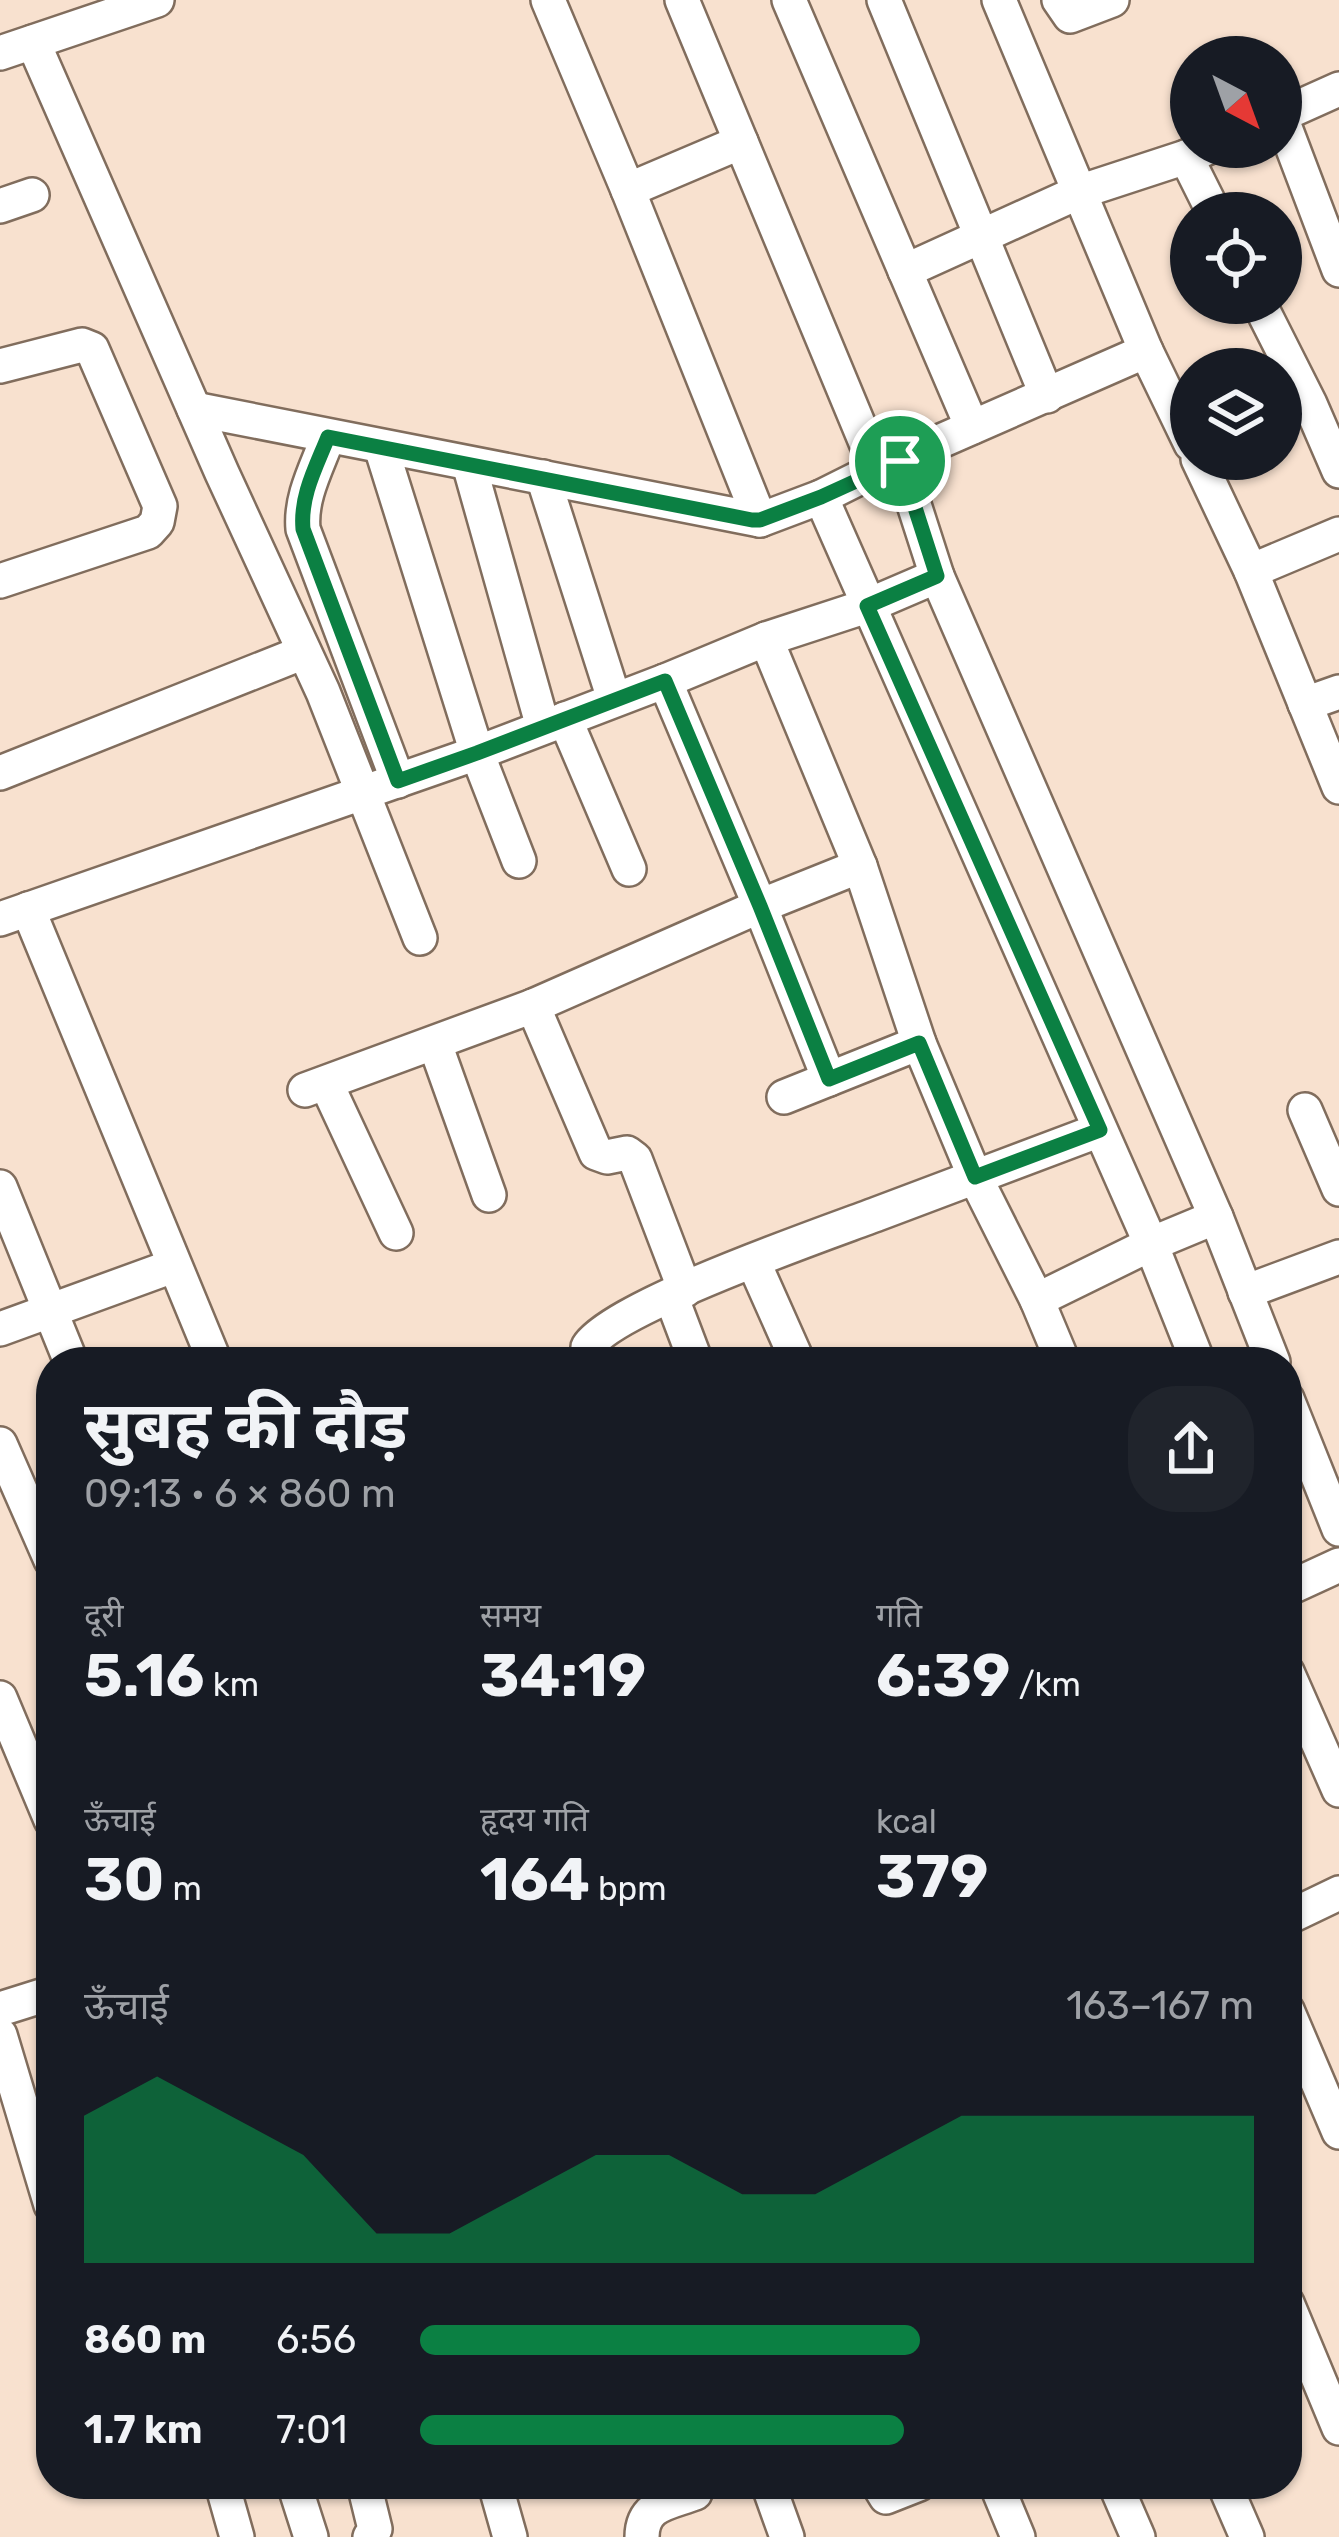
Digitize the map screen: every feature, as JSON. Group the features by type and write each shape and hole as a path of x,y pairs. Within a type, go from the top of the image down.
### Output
{"street":[{"path":"0,53 157,0"},
{"path":"682,0 1216,1217 1267,1347"},
{"path":"789,0 972,427"},
{"path":"884,0 1047,396"},
{"path":"999,0 1170,400"},
{"path":"1059,0 1070,16 1112,0"},
{"path":"562,5 628,190 760,520"},
{"path":"33,42 323,692 420,938"},
{"path":"1302,106 1339,89"},
{"path":"628,190 741,142"},
{"path":"905,271 1079,192 1170,161"},
{"path":"1301,168 1339,270"},
{"path":"1270,324 1339,471"},
{"path":"0,366 82,345 92,349 160,506 157,522 148,532 0,581"},
{"path":"194,409 760,520 1147,351"},
{"path":"328,437 307,491 303,529 398,781"},
{"path":"381,447 477,753 519,861"},
{"path":"469,464 554,723 629,869"},
{"path":"543,477 614,699"},
{"path":"1208,480 1251,571 1339,788"},
{"path":"821,497 1151,1244 1192,1347"},
{"path":"1251,571 1339,534"},
{"path":"208,1347 14,914 477,753 937,576"},
{"path":"766,639 860,866 919,1043 975,1177 1056,1347"},
{"path":"0,772 304,652"},
{"path":"665,681 829,1079"},
{"path":"1305,704 1339,692"},
{"path":"396,1233 315,1086 533,1006 860,866"},
{"path":"533,1006 596,1153 607,1157 627,1153 635,1159 692,1347"},
{"path":"784,1097 919,1043"},
{"path":"436,1044 489,1195"},
{"path":"1305,1110 1339,1189"},
{"path":"588,1347 605,1330 678,1293 1100,1130"},
{"path":"0,1187 64,1347"},
{"path":"1036,1300 1216,1217"},
{"path":"1245,1292 1339,1257"},
{"path":"753,1262 791,1347"},
{"path":"0,1329 173,1266"},
{"path":"1302,1436 1339,1529"},
{"path":"0,1444 36,1527"},
{"path":"1302,1581 1339,1565"},
{"path":"1302,1695 1327,1733 1339,1790"},
{"path":"0,1698 36,1784"},
{"path":"1302,1911 1339,1894"},
{"path":"0,2009 36,1998"},
{"path":"0,2036 36,2119"},
{"path":"1302,2045 1339,2132"},
{"path":"1302,2339 1339,2428"},
{"path":"226,2499 236,2537"},
{"path":"299,2499 310,2537"},
{"path":"368,2499 375,2529 370,2537"},
{"path":"499,2499 510,2537"},
{"path":"642,2537 642,2524 652,2510 680,2499"},
{"path":"773,2499 787,2537"},
{"path":"1002,2499 1018,2537"},
{"path":"1122,2499 1138,2537"},
{"path":"1231,2499 1247,2537"}],"route":[{"path":"328,437 752,520 821,497 900,461 937,576 867,606 1100,1130 975,1177 919,1043 829,1079 665,681 398,781 303,529 307,491 328,437"}]}
